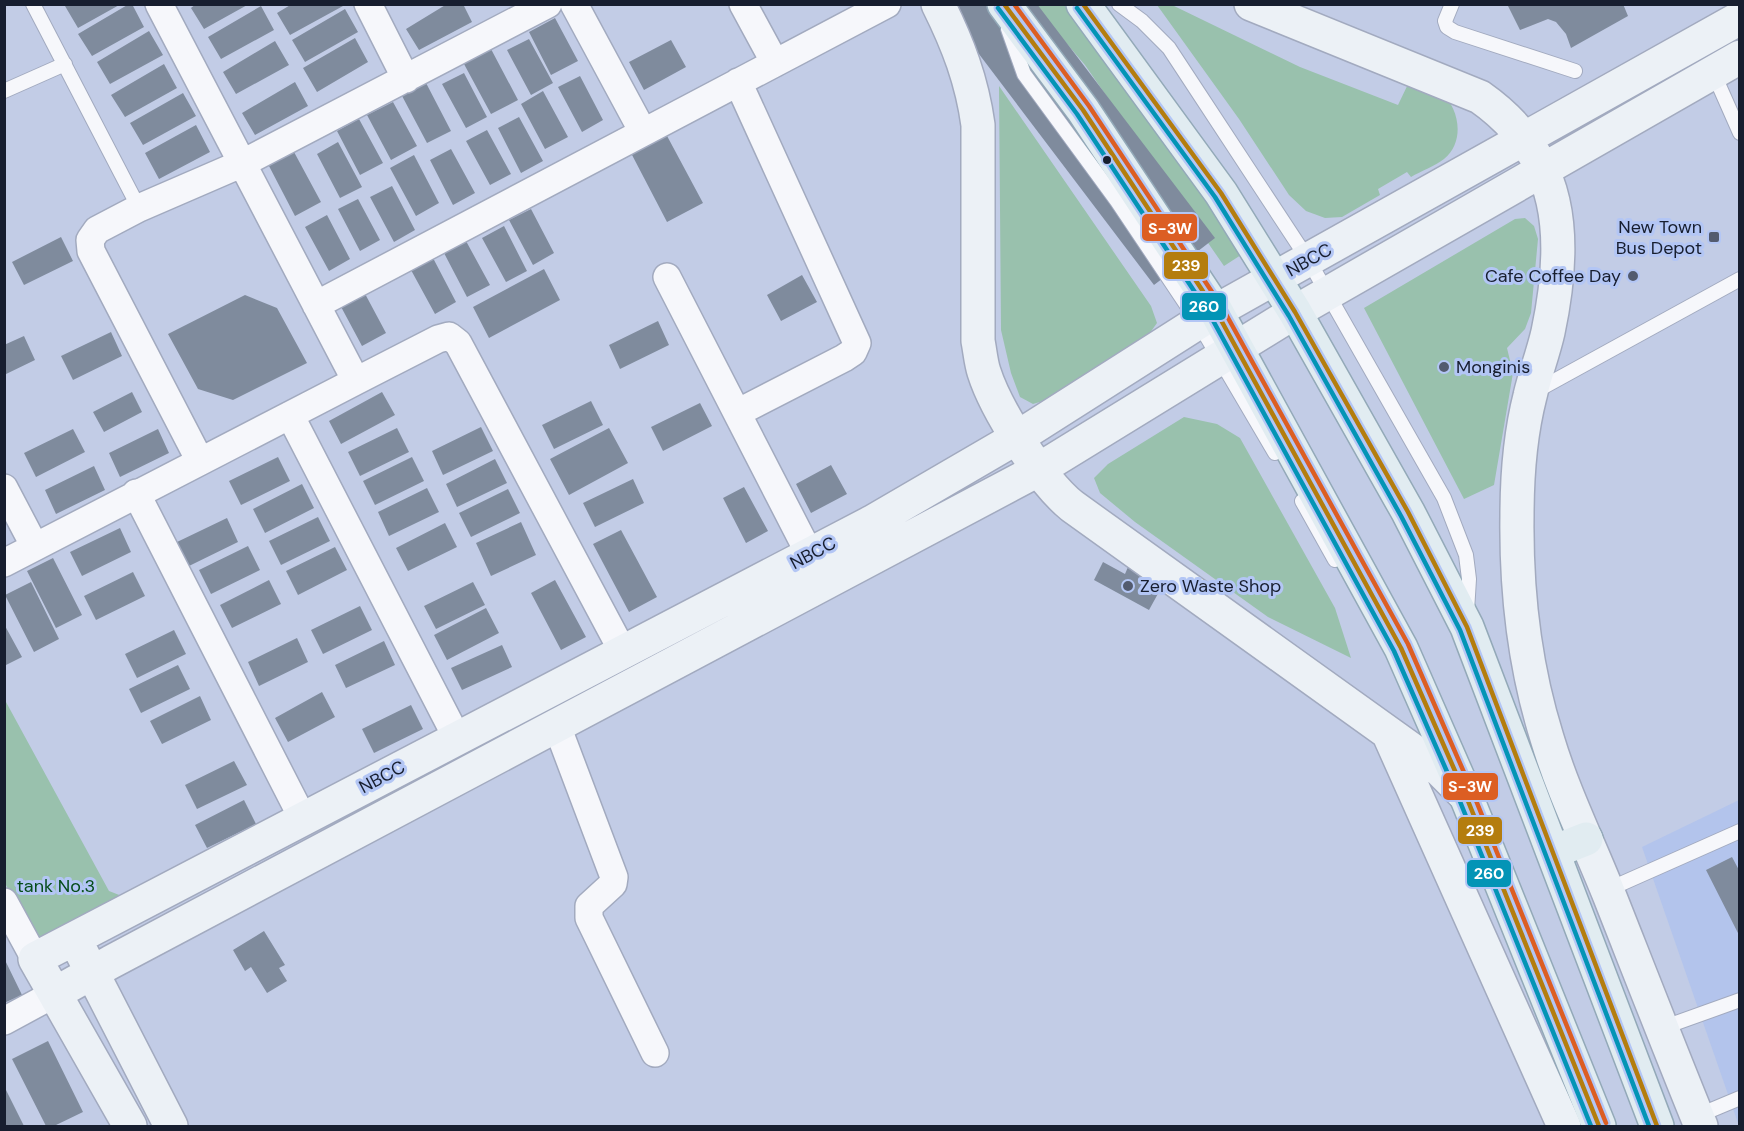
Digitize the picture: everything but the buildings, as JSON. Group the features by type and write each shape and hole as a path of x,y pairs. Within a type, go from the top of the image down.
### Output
{"main road":[{"path":"1002,4 1083,110 1401,648 1466,796 1599,1126"},
{"path":"1083,4 1144,84 1221,193 1275,279 1408,512 1467,627 1657,1126"},
{"path":"1553,852 1586,839"}],"street":[{"path":"159,4 356,381"},
{"path":"368,4 406,79"},
{"path":"200,461 91,251 90,240 97,230 139,208 243,163 548,4"},
{"path":"574,4 643,132"},
{"path":"743,4 775,63"},
{"path":"316,305 887,4"},
{"path":"938,4 961,50 974,94 978,125 978,341 983,372 1038,470 1059,495 1072,506 1440,770 1466,796"},
{"path":"1251,4 1459,86 1495,108 1526,138 1545,169 1555,211 1556,273 1547,333 1530,394 1519,454 1517,490 1519,584 1534,685 1547,739 1698,1121"},
{"name":"NBCC","path":"35,959 872,522 1018,437 1207,317 1740,18"},
{"path":"4,1021 1038,470 1295,312 1726,64"},
{"path":"737,413 844,358 853,352 857,343 738,82"},
{"path":"667,277 810,555"},
{"path":"4,564 136,493 438,339 449,336 458,343 623,652"},
{"path":"290,415 457,738"},
{"path":"4,488 35,548"},
{"path":"136,493 303,819"},
{"path":"556,726 614,877 613,884 589,906 589,918 655,1053"},
{"path":"1389,734 1536,1058 1564,1126"},
{"path":"4,902 130,1126"},
{"path":"74,938 171,1126"}],"lane":[{"path":"33,4 139,208"},
{"path":"1119,4 1142,21 1169,48 1309,261 1419,452 1459,532 1469,579 1467,627"},
{"path":"1452,4 1445,21 1447,27 1455,32 1575,71"},
{"path":"4,91 65,64"},
{"path":"1726,64 1740,133"},
{"path":"1530,394 1740,279"},
{"path":"1607,890 1740,831"},
{"path":"1662,1028 1740,1000"},
{"path":"1698,1121 1740,1098"}],"shaded area":[{"path":"1739,800 1739,1126 1642,847"}],"green space":[{"path":"1034,5 1064,5 1178,156 1241,255 1224,266 1085,65"},
{"path":"1157,5 1172,5 1300,67 1398,105 1410,80 1434,88 1447,99 1456,116 1458,125 1455,144 1451,152 1440,162 1411,177 1407,172 1378,189 1380,195 1342,217 1325,218 1306,211 1289,195 1239,119"},
{"path":"999,86 1151,306 1157,323 1142,344 1053,398 1033,404 1020,397 1011,373 1001,330"},
{"path":"1525,218 1534,226 1538,239 1531,313 1525,329 1507,348 1513,373 1494,485 1464,499 1364,308 1515,219"},
{"path":"1184,417 1217,424 1240,438 1335,608 1351,658 1268,617 1135,522 1100,493 1094,478 1108,464"},
{"name":"tank No.3","path":"6,702 109,891 127,898 41,956 5,883"}],"transit line":[{"name":"239","path":"1004,4 1083,110 1216,311 1401,648 1466,796 1599,1126"},
{"name":"S-3W","path":"1014,4 1089,106 1222,307 1408,644 1473,793 1606,1123"},
{"name":"239","path":"1083,4 1221,193 1295,312 1408,512 1467,627 1657,1126"},
{"name":"260","path":"998,8 1077,114 1210,315 1394,651 1459,799 1591,1126"},
{"name":"260","path":"1077,8 1215,197 1289,316 1401,516 1460,630 1649,1126"}],"place":[{"name":"New Town Bus Depot","path":"1714,237"},
{"name":"Cafe Coffee Day","path":"1633,276"},
{"name":"Monginis","path":"1444,367"},
{"name":"Zero Waste Shop","path":"1128,586"}]}
